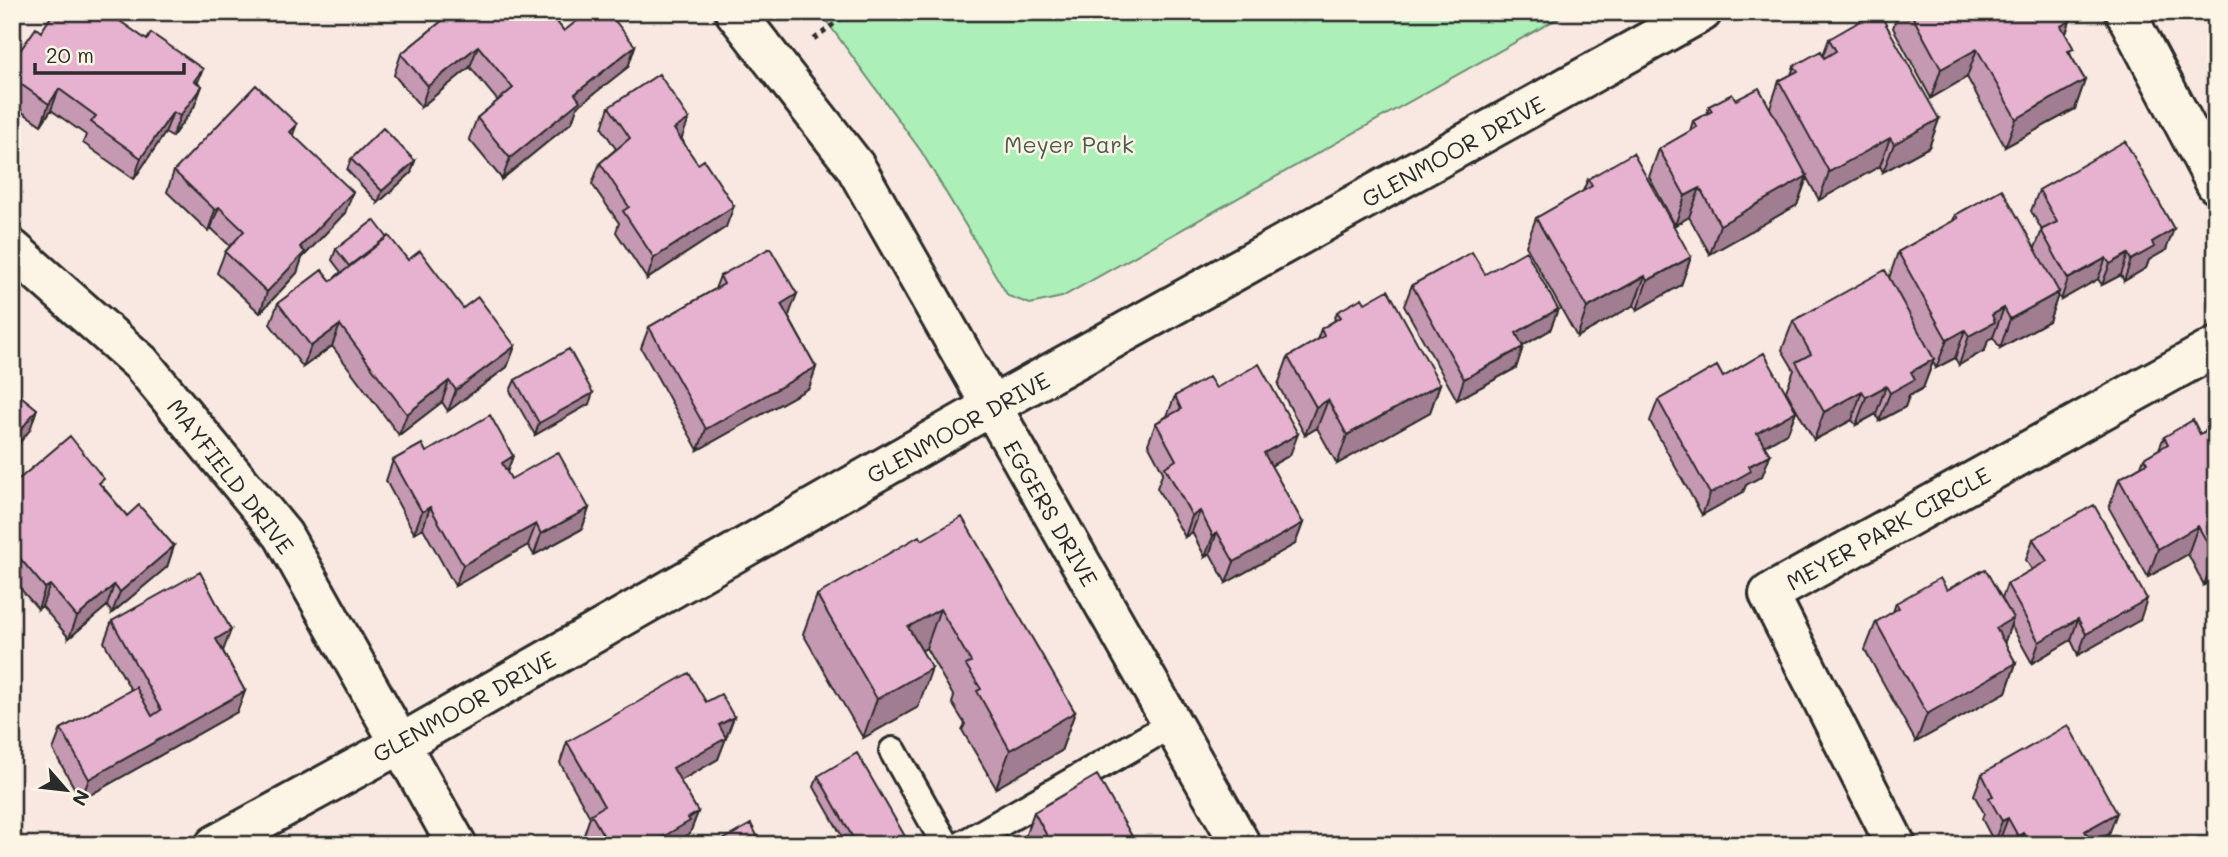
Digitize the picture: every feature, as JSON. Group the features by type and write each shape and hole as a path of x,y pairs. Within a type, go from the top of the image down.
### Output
{"street":[{"name":"EGGERS DRIVE","path":"735,12 855,166 1241,845"},
{"name":"GLENMOOR DRIVE","path":"215,845 400,744 990,407 1702,12"},
{"path":"2124,12 2216,184"},
{"name":"MAYFIELD DRIVE","path":"12,249 141,363 283,535 457,845"},
{"name":"MEYER PARK CIRCLE","path":"1896,845 1769,594 2216,347"}],"lane":[{"path":"962,845 1172,724"},
{"path":"893,751 946,845"}],"green space":[{"name":"Meyer Park","path":"820,12 1569,12 1062,297 1030,304 1008,296 921,151"}],"building":[{"path":"54,12 107,12 147,40 151,33 203,69 194,81 202,86 180,116 173,112 141,158 91,122 96,116 59,89 49,104 12,78 12,62 36,28 41,32"},
{"path":"453,12 550,12 564,31 588,12 608,12 635,46 575,94 580,101 510,158 477,118 513,88 478,46 428,86 401,54"},
{"path":"1879,12 1939,119 1894,144 1890,138 1829,172 1779,81 1798,71 1794,66 1821,51 1824,58 1836,51 1829,39"},
{"path":"1910,12 2066,12 2070,21 2061,26 2074,49 2068,51 2085,80 2016,119 1977,49 1941,69"},
{"path":"659,74 689,119 674,129 698,164 704,160 734,206 654,258 623,211 629,207 600,163 630,138 609,107"},
{"path":"256,85 297,124 290,132 353,192 300,247 305,252 267,292 225,252 244,231 219,207 215,210 174,171"},
{"path":"1759,88 1807,176 1720,225 1700,188 1685,196 1659,149 1697,127 1693,121 1712,111 1709,106 1732,94 1736,100"},
{"path":"383,128 415,161 382,191 351,159"},
{"path":"2125,141 2174,229 2152,242 2154,247 2131,260 2128,254 2110,264 2106,258 2068,279 2041,230 2057,222 2039,190"},
{"path":"1633,153 1691,257 1647,281 1645,276 1587,308 1536,218 1592,186 1588,179"},
{"path":"2002,189 2059,292 2010,319 2004,308 1992,315 1995,322 1969,336 1965,330 1947,340 1898,252 1958,218 1955,215"},
{"path":"374,220 387,237 349,266 336,249"},
{"path":"389,236 408,260 420,251 463,308 478,297 515,346 456,390 449,381 407,414 340,325 311,346 278,303 322,270 331,281"},
{"path":"770,248 797,294 781,304 816,367 706,429 649,327 724,284 720,276"},
{"path":"1526,251 1558,309 1516,333 1523,347 1464,379 1412,285 1472,252 1485,274"},
{"path":"1885,270 1934,359 1911,372 1915,379 1890,393 1886,386 1866,397 1862,391 1824,412 1796,362 1811,354 1793,321"},
{"path":"1388,290 1440,384 1347,435 1328,400 1316,407 1288,357 1324,336 1321,329 1341,317 1337,312 1362,298 1365,303"},
{"path":"569,349 593,393 539,423 515,380"},
{"path":"1764,353 1796,411 1757,433 1770,455 1749,466 1751,471 1710,494 1658,400 1717,366 1723,377"},
{"path":"1259,364 1298,434 1264,453 1303,523 1234,562 1217,532 1213,536 1200,511 1192,516 1165,467 1176,460 1156,423 1181,409 1175,396 1209,377 1216,388"},
{"path":"12,389 37,409 12,441"},
{"path":"490,415 513,456 502,463 511,479 558,452 589,508 541,534 536,524 463,565 430,507 422,512 393,460 422,444 426,452"},
{"path":"2193,420 2200,434 2216,425 2216,556 2198,526 2158,549 2119,479 2147,463 2144,458 2168,444 2164,437"},
{"path":"70,436 104,479 99,483 127,516 139,505 174,546 120,592 114,585 77,617 50,585 45,588 18,556 12,561 12,485"},
{"path":"2094,505 2147,599 2086,634 2078,619 2039,642 2007,584 2047,561 2033,539"},
{"path":"962,517 1075,712 1010,750 977,691 981,689 966,665 971,662 940,609 908,627 932,668 877,699 817,595 919,536 922,540"},
{"path":"1985,569 2013,618 1996,628 2016,663 1927,714 1876,622 1899,608 1896,603 1940,578 1947,590"},
{"path":"200,572 231,630 216,639 245,691 89,779 61,729 136,687 152,716 161,710 112,621"},
{"path":"689,673 706,702 721,694 734,717 719,725 726,738 673,768 698,812 688,818 690,821 649,845 609,845 591,814 604,806 567,742"},
{"path":"2068,725 2117,813 2085,831 2092,844 2090,845 2030,845 2023,833 2018,836 2008,818 2002,821 1989,798 1993,796 1982,774"},
{"path":"857,753 910,845 857,845 818,776"},
{"path":"1097,775 1137,845 1052,845 1034,812"},
{"path":"751,824 762,845 714,845"}]}
